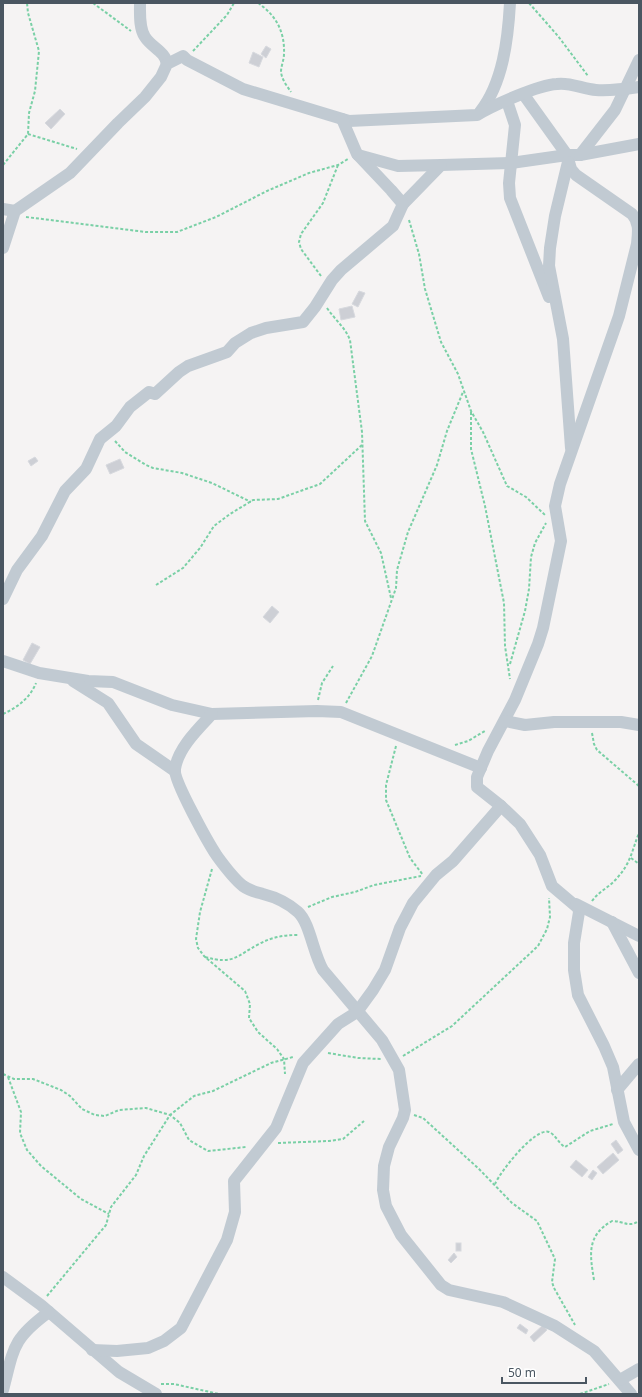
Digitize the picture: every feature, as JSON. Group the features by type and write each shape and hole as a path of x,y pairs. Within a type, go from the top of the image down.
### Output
{"street":[{"path":"140,3 141,26 145,37 166,58 167,64"},
{"path":"477,115 492,94 498,78 507,31 510,3"},
{"path":"3,248 11,212 70,174 118,123 155,87 167,64 183,56 244,89 342,119 357,121 477,115 507,101 558,83 597,90 626,89 639,86"},
{"path":"580,155 609,120 626,89 639,60"},
{"path":"524,95 567,158 571,169 576,175 625,209 638,221 638,244 619,316 560,484 555,506 561,541 543,628 529,668 505,721 488,751 477,777 477,787 501,806 520,824 540,855 552,886 581,906 639,936"},
{"path":"507,101 515,125 509,183 510,198 561,323"},
{"path":"342,119 357,154 403,204"},
{"path":"357,154 398,166 441,166 511,163 567,158 639,144"},
{"path":"567,158 555,216 549,266 561,323 567,382 571,453"},
{"path":"3,599 17,570 42,536 65,491 86,469 100,439 116,426 130,407 149,392 155,394 168,380 188,366 227,352 235,343 251,333 266,328 303,322 341,270 393,226 403,204 441,166"},
{"path":"3,661 39,673 68,678 113,682 172,705 212,714 317,711 341,712 481,768"},
{"path":"68,678 108,702 136,744 175,771"},
{"path":"212,714 195,733 177,762 175,771 183,795 216,855 233,877 252,891 271,896 297,912 307,925 318,960 324,970 357,1012 372,1028 393,1058 402,1079 405,1110 404,1118 389,1147 384,1166 383,1190 386,1206 401,1235 440,1285 449,1290 503,1302 556,1326 586,1344 631,1394"},
{"path":"505,721 525,725 554,722 622,722 639,725"},
{"path":"92,1350 117,1351 148,1348 164,1341 181,1328 227,1240 235,1212 234,1181 276,1128 303,1063 338,1024 357,1012 385,970 406,914 436,875 453,861 501,806"},
{"path":"581,906 574,943 574,970 578,995 604,1046 612,1067 624,1122 639,1150"},
{"path":"612,922 639,972"},
{"path":"617,1090 639,1064"},
{"path":"3,1277 45,1308 119,1372 158,1389"},
{"path":"3,1390 15,1345 45,1308"},
{"path":"620,1380 639,1370"}],"path":[{"path":"3,165 28,134 29,113 35,91 39,51 28,13 27,3"},
{"path":"93,3 130,31 145,37"},
{"path":"183,56 195,50 226,15 234,3"},
{"path":"258,3 271,13 280,28 284,42 281,71 282,77 303,107"},
{"path":"529,3 558,36 597,90"},
{"path":"28,134 69,148 92,152"},
{"path":"11,212 146,232 177,232 186,230 216,217 267,191 309,173 338,164 357,154"},
{"path":"338,164 323,203 303,231 299,242 301,249 327,288 327,307 336,321 344,327 350,340 363,444 365,521 381,553 391,599"},
{"path":"403,204 419,254 425,289 441,342 458,374 463,392 471,411 483,432 507,486 537,506 548,519 535,543 531,557 529,589 525,610 509,666"},
{"path":"341,712 372,656 396,588 401,554 408,532 437,465 447,431 463,392"},
{"path":"471,411 471,449 501,582 504,603 505,646 509,666 510,682"},
{"path":"108,432 125,452 146,465 153,468 182,473 212,483 251,502"},
{"path":"156,585 183,568 200,548 214,526 222,519 251,502 278,499 320,484 363,444"},
{"path":"317,711 322,683 334,666"},
{"path":"3,714 21,704 31,693 39,673"},
{"path":"590,723 594,744 597,750 639,786"},
{"path":"434,749 468,741 488,730"},
{"path":"400,735 389,770 386,785 386,800 410,858 424,876"},
{"path":"581,906 616,879 631,858 639,833"},
{"path":"216,855 203,898 196,939 198,948 204,956 246,991 250,1004 249,1018 258,1032 277,1049 284,1059 286,1081"},
{"path":"631,858 639,864"},
{"path":"297,912 332,897 355,892 374,885 436,875"},
{"path":"45,1308 106,1225 114,1201 136,1175 144,1156 170,1115 194,1096 213,1091 240,1077 284,1059 315,1049 358,1058 393,1058 406,1055 452,1026 538,946 547,928 550,917 549,893 552,886"},
{"path":"204,956 222,961 230,960 268,940 282,936 310,935"},
{"path":"3,1074 8,1077 33,1079 49,1085 70,1096 82,1109 95,1115 105,1116 119,1110 146,1108 170,1115 180,1123 189,1140 208,1151 286,1142 329,1141 343,1138 364,1121"},
{"path":"8,1077 21,1112 20,1133 27,1150 40,1166 81,1199 109,1214"},
{"path":"404,1118 415,1115 424,1118 495,1184 512,1203 537,1221 555,1259 552,1282 554,1288 576,1327"},
{"path":"495,1184 499,1175 514,1155 530,1141 545,1132 550,1133 565,1147 590,1131 624,1122"},
{"path":"594,1280 591,1244 600,1231 612,1221 627,1225 639,1221"},
{"path":"580,1394 620,1380"},
{"path":"158,1389 174,1384 219,1394"}],"building":[{"path":"266,46 271,49 266,58 261,54"},
{"path":"253,52 263,57 259,67 249,63"},
{"path":"60,109 65,114 51,129 45,123"},
{"path":"359,291 365,293 358,307 352,304"},
{"path":"352,306 355,317 341,320 339,309"},
{"path":"35,457 38,461 31,466 28,461"},
{"path":"120,459 124,468 110,474 106,465"},
{"path":"272,606 279,612 270,623 263,617"},
{"path":"32,643 40,647 30,664 23,660"},
{"path":"616,1140 623,1150 618,1154 611,1144"},
{"path":"613,1153 619,1160 603,1174 597,1167"},
{"path":"576,1160 588,1170 582,1177 570,1167"},
{"path":"593,1170 597,1173 592,1180 588,1177"},
{"path":"456,1243 461,1243 461,1251 456,1251"},
{"path":"454,1253 457,1257 451,1263 448,1260"},
{"path":"520,1324 528,1330 526,1334 517,1328"},
{"path":"543,1325 547,1330 534,1342 530,1337"}]}
